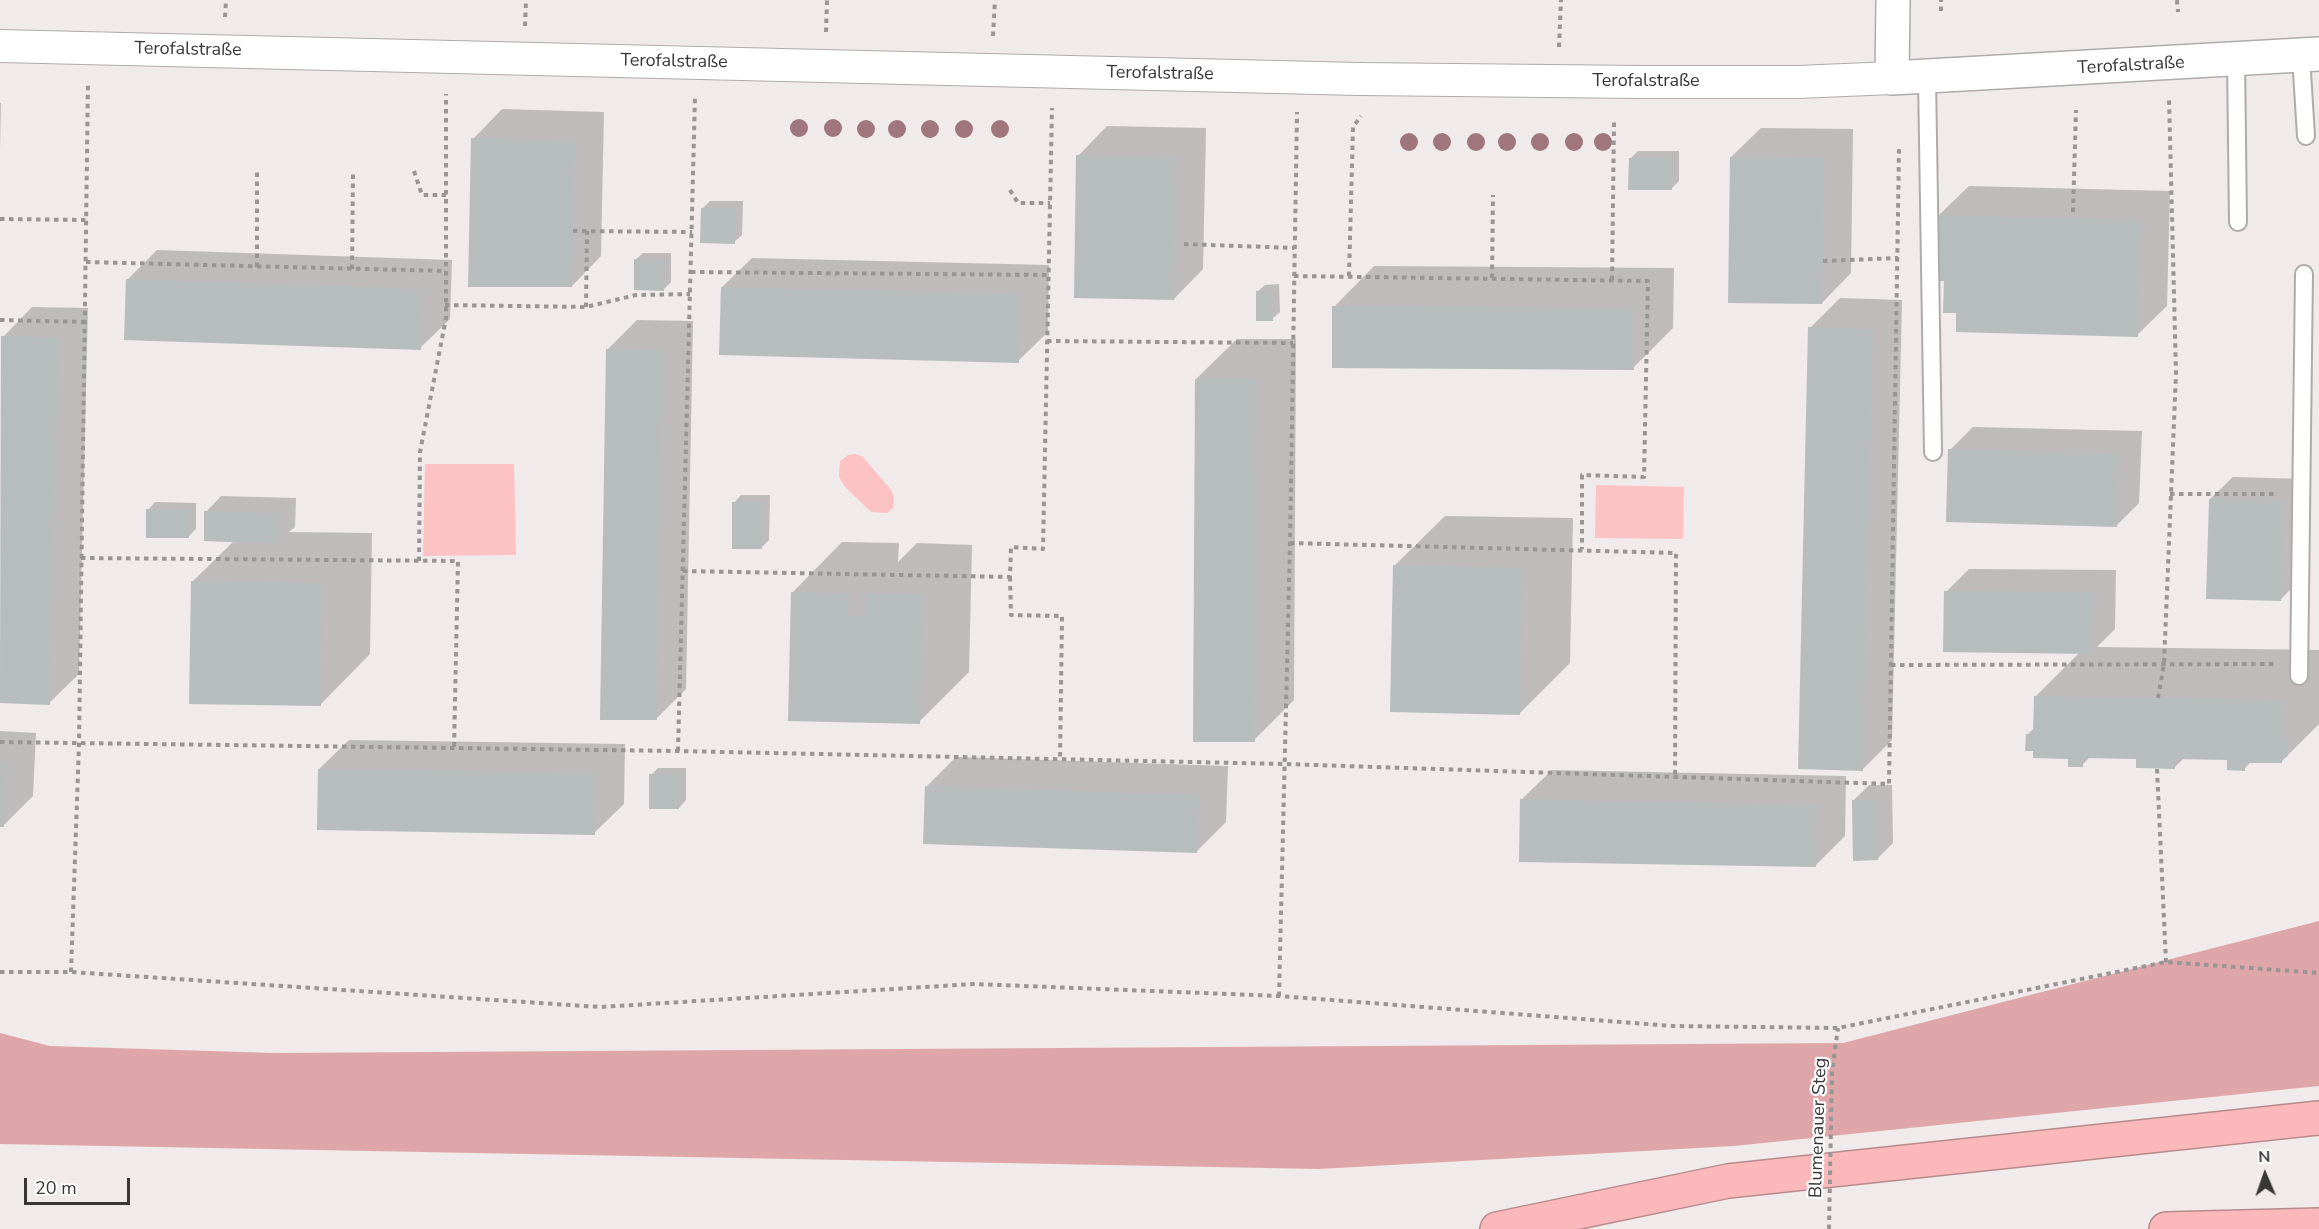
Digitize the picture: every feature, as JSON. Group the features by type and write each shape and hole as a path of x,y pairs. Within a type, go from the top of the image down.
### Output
{"highway":[{"path":"1497,1229 1728,1181 2319,1118"},
{"path":"2166,1229 2319,1225"}],"street":[{"path":"1892,78 1893,0"},
{"name":"Terofalstraße","path":"0,46 1297,77 1798,82 2310,55"}],"lane":[{"path":"2306,135 2310,55"},
{"path":"2236,60 2238,222"},
{"path":"1926,77 1933,452"},
{"path":"2299,670 2304,274"}],"path":[{"path":"1558,81 1561,0"},
{"path":"1941,0 1941,11"},
{"path":"2177,0 2178,12"},
{"path":"70,972 79,744 88,48"},
{"path":"678,751 696,63"},
{"path":"2158,698 2164,664 2176,373 2169,106 2165,64"},
{"path":"1279,996 1290,543 1297,77"},
{"path":"419,561 420,452 446,318 446,94"},
{"path":"1052,108 1043,549 1011,547 1010,577 1011,615 1062,616 1060,759"},
{"path":"2073,212 2076,110"},
{"path":"1349,276 1353,127 1360,116"},
{"path":"1612,280 1614,121"},
{"path":"0,742 678,751 1285,764 1888,784 1899,141"},
{"path":"257,171 257,267"},
{"path":"352,269 353,171"},
{"path":"414,171 422,195 446,195"},
{"path":"1010,190 1018,202 1050,203"},
{"path":"1492,278 1493,195"},
{"path":"0,219 86,220"},
{"path":"573,231 692,232"},
{"path":"586,307 587,231"},
{"path":"1184,244 1294,248"},
{"path":"1823,261 1898,258"},
{"path":"86,262 446,271"},
{"path":"691,272 1048,275"},
{"path":"1294,276 1648,281 1644,477 1582,476 1581,549"},
{"path":"446,305 586,307 636,295 690,294"},
{"path":"0,320 85,322"},
{"path":"1047,341 1293,343"},
{"path":"2170,494 2302,494"},
{"path":"1290,543 1676,553 1674,778"},
{"path":"81,558 458,561 454,748"},
{"path":"683,571 1010,577"},
{"path":"1891,665 2164,664 2299,670"},
{"path":"2157,769 2166,962"},
{"path":"0,972 70,972 600,1007 974,984 1279,996 1673,1026 1838,1028 2166,962 2319,973"},
{"name":"Blumenauer Steg","path":"1829,1229 1832,1072 1838,1028"}],"shaded area":[{"path":"856,454 863,457 892,491 893,508 887,513 871,512 845,487 839,477 840,461 848,455"},
{"path":"425,464 514,464 516,555 423,556"},
{"path":"1596,485 1684,487 1683,539 1595,538"},
{"path":"2319,921 2319,1086 1734,1146 1319,1169 0,1144 0,1033 50,1046 274,1053 1843,1043"}],"building":[{"path":"471,138 575,141 572,287 468,287"},
{"path":"1076,155 1177,157 1174,300 1074,298"},
{"path":"1730,157 1824,158 1822,304 1728,303"},
{"path":"1629,158 1672,158 1672,190 1628,190"},
{"path":"701,208 736,208 735,244 700,243"},
{"path":"1938,215 2141,220 2138,337 1956,332 1956,313 1943,313 1944,281 1936,281"},
{"path":"634,259 665,260 664,291 634,290"},
{"path":"126,279 423,289 421,350 124,340"},
{"path":"721,287 1020,294 1019,363 719,355"},
{"path":"1256,291 1272,291 1273,321 1256,321"},
{"path":"1332,306 1634,308 1634,370 1332,368"},
{"path":"1808,327 1873,329 1863,771 1798,769"},
{"path":"1,336 59,337 50,705 0,703"},
{"path":"606,349 664,350 657,720 600,720"},
{"path":"1195,379 1257,379 1255,742 1193,742"},
{"path":"1948,449 2119,454 2117,527 1946,522"},
{"path":"2209,499 2283,501 2281,601 2206,599"},
{"path":"732,502 763,502 762,549 732,549"},
{"path":"146,509 189,510 189,538 146,538"},
{"path":"204,511 281,513 280,544 204,541"},
{"path":"1393,565 1524,568 1520,715 1390,712"},
{"path":"191,581 323,583 321,706 189,704"},
{"path":"1944,591 2093,592 2092,654 1943,652"},
{"path":"791,592 849,593 848,615 865,616 865,593 923,594 920,724 788,721"},
{"path":"2034,696 2282,700 2281,740 2288,740 2287,757 2282,757 2282,763 2245,763 2245,771 2227,770 2227,760 2175,759 2175,769 2136,768 2136,759 2083,758 2083,767 2068,767 2068,759 2033,758 2033,751 2025,751 2026,734 2033,734"},
{"path":"0,761 7,762 4,827 0,827"},
{"path":"318,769 596,773 595,835 317,830"},
{"path":"649,774 679,775 679,809 649,809"},
{"path":"925,786 1199,795 1197,853 923,844"},
{"path":"1520,799 1817,805 1816,867 1519,862"},
{"path":"1852,800 1877,800 1878,860 1853,861"}]}
